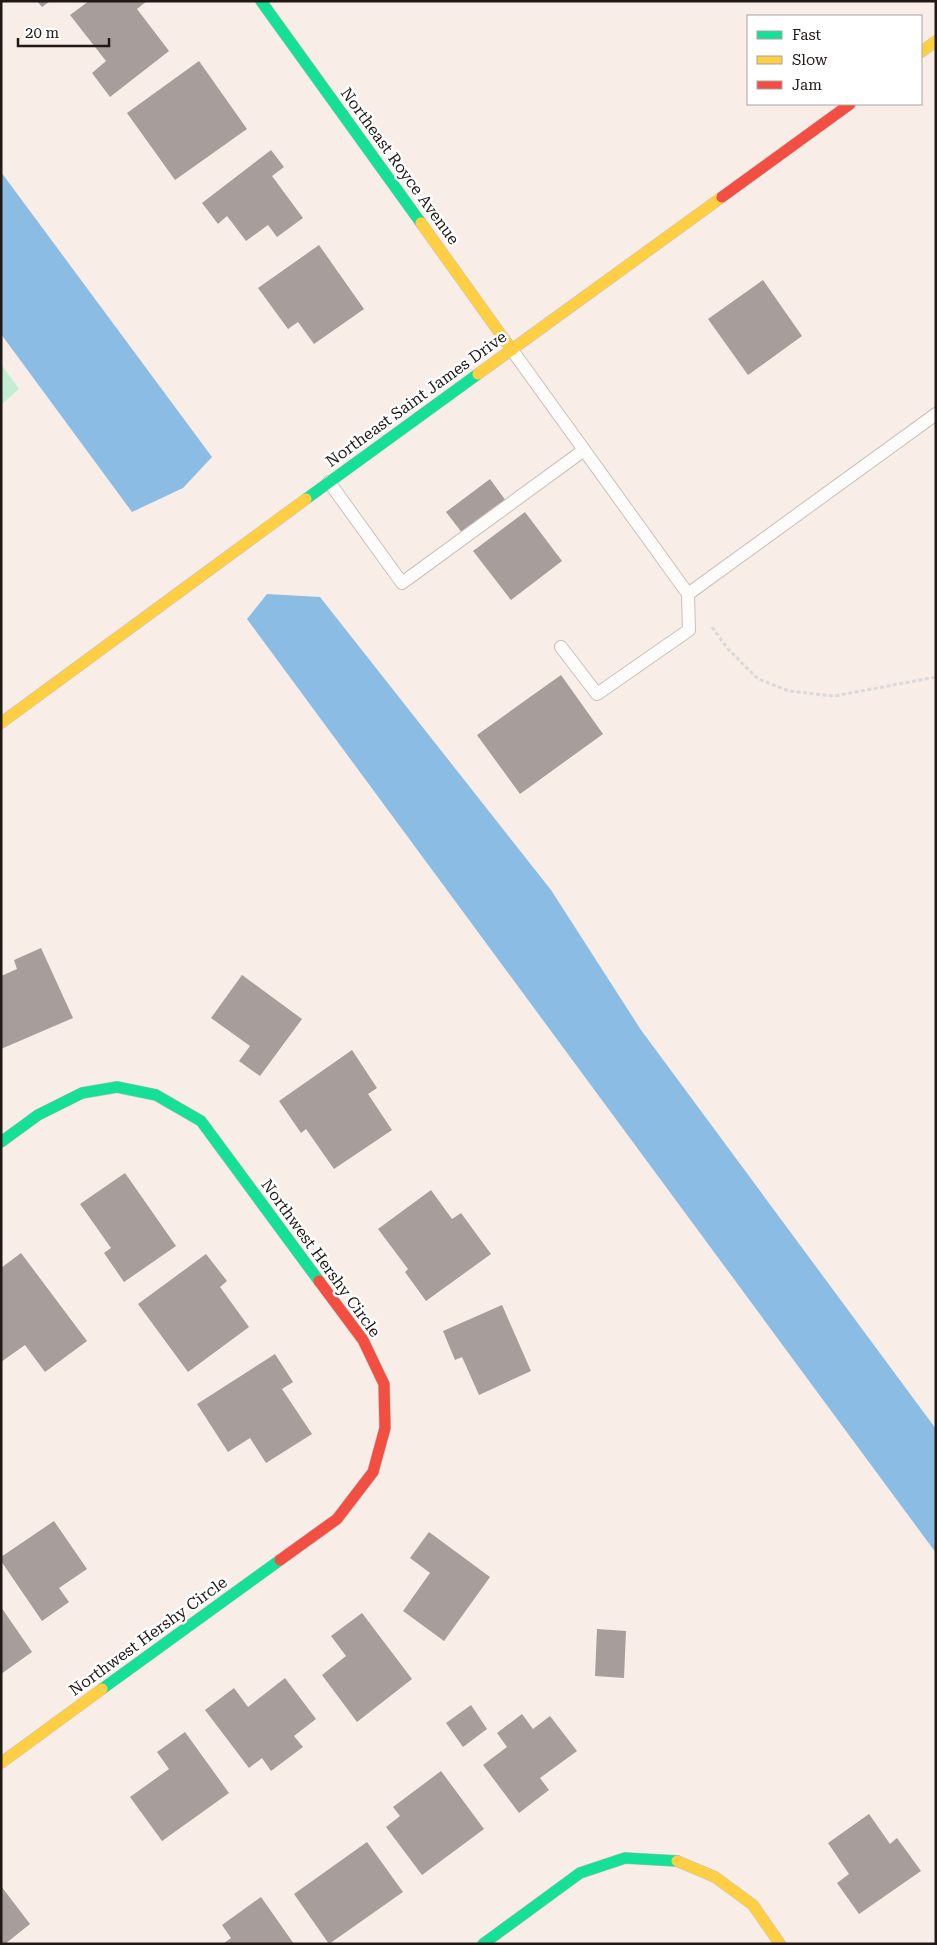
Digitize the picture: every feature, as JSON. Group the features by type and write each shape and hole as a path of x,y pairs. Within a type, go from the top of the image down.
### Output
{"street":[{"name":"Northeast Royce Avenue","path":"261,1 512,350"},
{"path":"922,51 936,41"},
{"name":"Northeast Saint James Drive","path":"1,723 168,599 849,105"},
{"name":"Northwest Hershy Circle","path":"1,1142 38,1115 82,1093 117,1087 156,1095 201,1121 363,1340 384,1384 385,1428 373,1472 337,1519 1,1763"},
{"path":"483,1944 580,1873 625,1858 678,1861 715,1878 753,1905 780,1944"}],"lane":[{"path":"512,350 688,594 689,630 597,694 561,647"},
{"path":"688,594 936,414"},
{"path":"329,482 402,583 584,450"}],"path":[{"path":"688,594 728,649 758,679 789,691 834,696 936,677"}],"green space":[{"path":"1,364 19,389 1,405"}],"water":[{"path":"1,172 212,457 183,488 132,512 1,334"},
{"path":"267,594 320,597 551,890 641,1030 936,1429 936,1553 247,619"}],"building":[{"path":"37,1 50,1 42,7"},
{"path":"89,1 147,1 137,9 169,51 110,97 92,73 106,61 70,15"},
{"path":"199,61 247,129 175,180 127,113"},
{"path":"271,150 284,167 272,176 303,218 277,237 268,225 246,241 227,216 218,224 202,203"},
{"path":"319,245 364,309 314,344 298,322 288,329 258,288"},
{"path":"763,280 802,336 748,375 708,319"},
{"path":"490,479 506,501 463,534 446,512"},
{"path":"525,512 562,561 511,600 473,551"},
{"path":"561,675 603,734 520,794 477,735"},
{"path":"41,948 73,1018 1,1049 1,976 17,969 14,960"},
{"path":"242,975 302,1019 260,1076 239,1061 250,1046 211,1018"},
{"path":"352,1050 377,1088 368,1094 392,1130 334,1169 306,1129 301,1133 279,1101"},
{"path":"125,1173 176,1246 124,1282 104,1253 111,1248 80,1204"},
{"path":"431,1190 452,1219 461,1213 491,1254 426,1301 405,1272 408,1269 378,1229"},
{"path":"21,1253 87,1341 45,1372 25,1345 1,1362 1,1268"},
{"path":"206,1254 227,1281 220,1287 249,1327 188,1372 138,1304"},
{"path":"502,1305 531,1371 479,1395 462,1357 455,1360 443,1331"},
{"path":"275,1354 293,1382 282,1389 312,1434 266,1463 250,1438 228,1452 197,1404"},
{"path":"54,1521 87,1569 59,1588 69,1602 42,1621 1,1561 1,1557"},
{"path":"429,1532 490,1577 444,1641 403,1611 430,1573 410,1558"},
{"path":"1,1607 32,1652 1,1674"},
{"path":"362,1613 412,1679 357,1722 322,1675 346,1656 331,1636"},
{"path":"597,1629 626,1631 624,1678 595,1676"},
{"path":"285,1678 316,1719 294,1736 303,1747 271,1771 262,1758 249,1768 205,1710 234,1688 248,1707"},
{"path":"471,1705 487,1729 463,1747 446,1723"},
{"path":"522,1714 533,1729 550,1716 577,1751 540,1778 549,1790 519,1813 483,1765 507,1747 497,1733"},
{"path":"185,1732 229,1793 162,1841 130,1797 169,1769 157,1752"},
{"path":"441,1771 484,1829 422,1875 386,1827 400,1816 393,1807"},
{"path":"869,1814 890,1844 897,1838 921,1871 859,1914 837,1883 849,1874 828,1843"},
{"path":"367,1842 403,1892 329,1944 294,1894"},
{"path":"1,1886 30,1924 5,1944 1,1944"},
{"path":"261,1897 294,1944 223,1944 231,1938 222,1925"}],"traffic: fast":[{"path":"261,1 421,223"},
{"path":"306,499 478,374"},
{"path":"1,1142 38,1115 82,1093 117,1087 156,1095 201,1121 319,1281"},
{"path":"102,1689 280,1560"},
{"path":"483,1944 580,1873 625,1858 677,1861"}],"traffic: slow":[{"path":"922,51 936,41"},
{"path":"478,374 722,197"},
{"path":"421,223 512,350"},
{"path":"1,723 306,499"},
{"path":"1,1763 102,1689"},
{"path":"677,1861 715,1877 753,1905 780,1944"}],"traffic: jam":[{"path":"722,197 849,105"},
{"path":"280,1560 337,1519 373,1472 385,1428 384,1384 363,1340 319,1281"}]}
